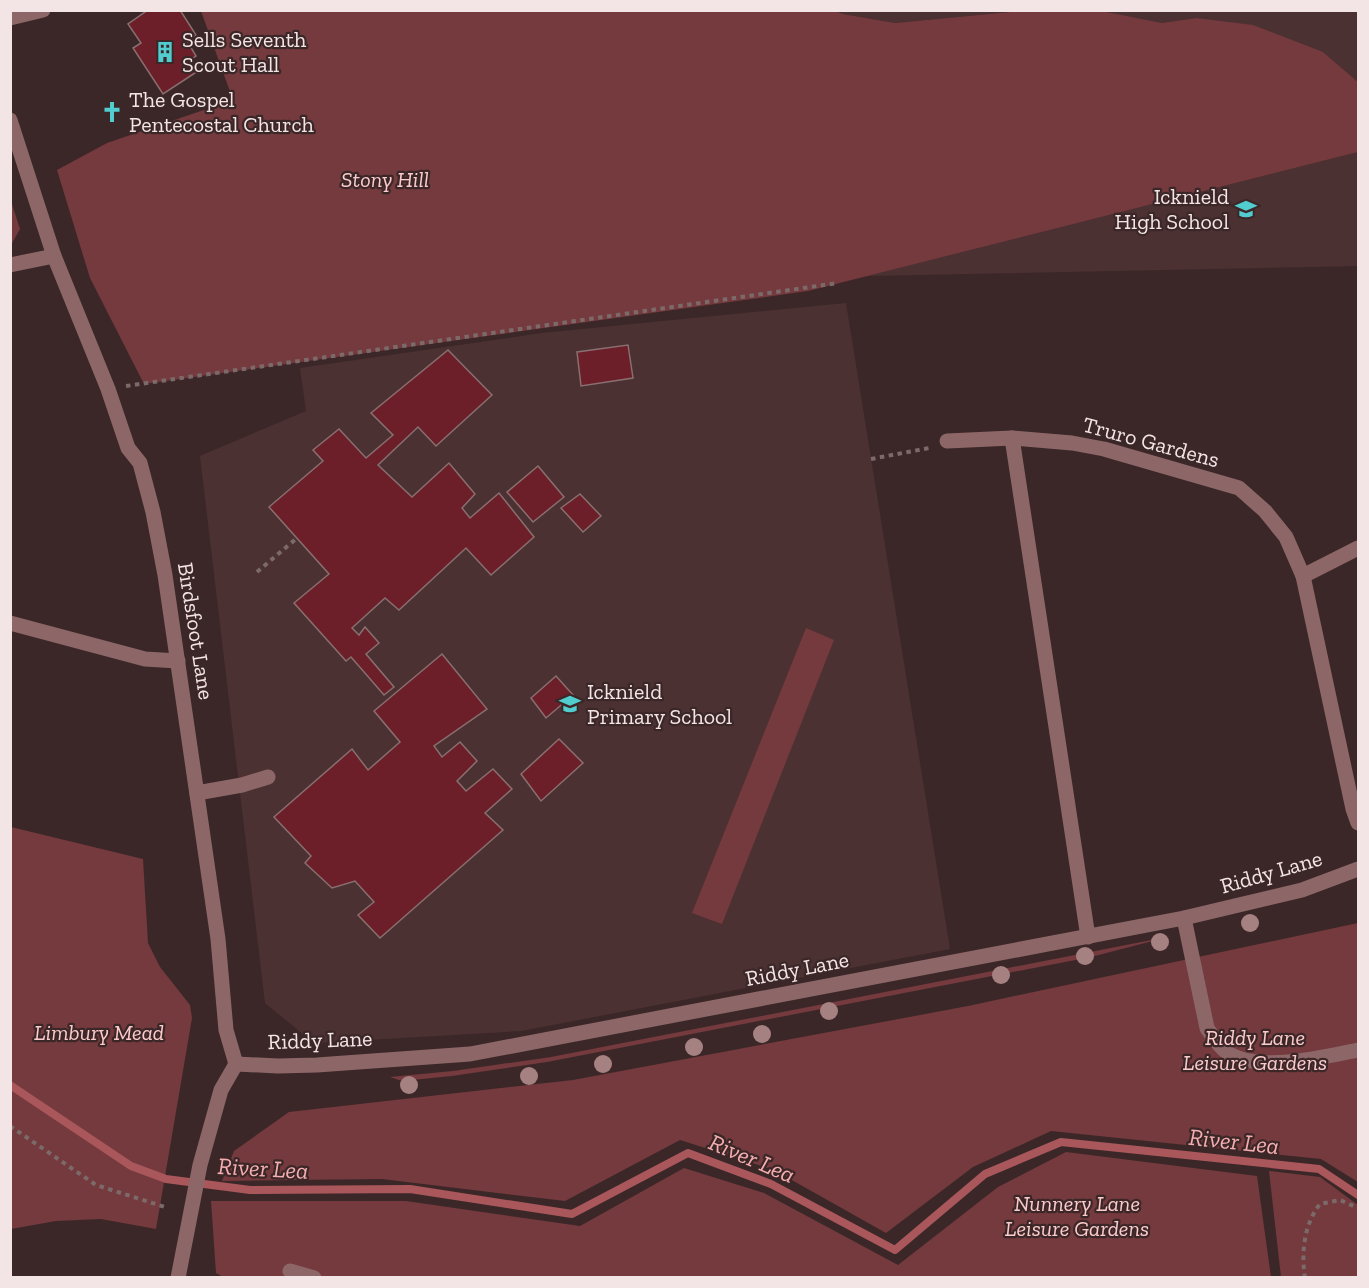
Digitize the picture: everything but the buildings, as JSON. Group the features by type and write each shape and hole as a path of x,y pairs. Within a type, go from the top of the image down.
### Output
{"street":[{"path":"10,18 43,10"},
{"name":"Birdsfoot Lane","path":"10,120 54,256 108,389 128,448 140,462 153,512 165,575 218,939 226,1030 236,1064"},
{"path":"10,265 54,256"},
{"path":"1012,438 1088,937"},
{"name":"Truro Gardens","path":"947,441 1012,438 1072,443 1104,449 1239,488 1265,511 1286,537 1303,576 1353,809 1359,823"},
{"path":"1303,576 1359,548"},
{"path":"10,623 145,659 178,661"},
{"path":"197,793 242,785 268,777"},
{"name":"Riddy Lane","path":"236,1064 307,1065 470,1054 1184,918 1302,891 1359,869"},
{"path":"1184,918 1208,1028 1227,1053 1245,1060 1302,1062 1359,1050"},
{"path":"178,1278 200,1165 221,1089 236,1064"},
{"path":"290,1271 314,1278"}],"path":[{"path":"108,389 838,283"},
{"path":"871,459 924,449 947,441"},
{"path":"257,572 297,538"},
{"path":"10,1126 96,1185 168,1208"},
{"path":"1305,1278 1302,1259 1310,1216 1320,1204 1340,1200 1359,1208"}],"shaded area":[{"path":"835,11 1021,11 895,23"},
{"path":"1096,11 1358,11 1358,82 1323,52 1196,18 1162,23"},
{"name":"Icknield High School","path":"1358,152 1358,266 866,276"},
{"name":"Icknield Primary School","path":"846,303 950,949 521,1031 314,1043 265,1003 200,456 306,411 300,368 542,333"}],"green space":[{"name":"Stony Hill","path":"1096,10 1162,23 1196,18 1253,25 1323,52 1358,82 1358,152 808,291 144,384 90,278 57,170 107,143 233,100 201,11 835,11 895,23 1021,11"},
{"path":"11,201 20,229 10,245"},
{"path":"806,628 834,640 722,924 692,913"},
{"name":"Limbury Mead","path":"11,827 143,859 148,943 160,967 190,1005 192,1018 156,1229 101,1219 56,1221 11,1229"},
{"name":"Riddy Lane Leisure Gardens","path":"1358,923 1358,1182 1321,1159 1051,1131 973,1167 886,1233 774,1170 680,1140 565,1201 382,1179 222,1181 234,1151 289,1112 573,1080 968,1006"},
{"path":"1172,936 1091,957 547,1062 402,1081 390,1077 453,1071 551,1057"},
{"name":"Nunnery Lane Leisure Gardens","path":"1066,1152 1257,1176 1271,1277 223,1277 216,1273 211,1201 406,1201 580,1226 684,1168 764,1193 898,1265 998,1187"},
{"path":"1269,1171 1320,1177 1358,1205 1358,1277 1281,1277"}],"waterway":[{"name":"River Lea","path":"10,1085 131,1166 166,1179 250,1190 410,1189 572,1214 688,1153 771,1184 895,1250 985,1174 1061,1142 1319,1169 1358,1195"}],"place":[{"name":"Sells Seventh Scout Hall","path":"165,52"},
{"name":"The Gospel Pentecostal Church","path":"112,112"},
{"name":"Icknield High School","path":"1246,209"},
{"name":"Icknield Primary School","path":"570,704"}]}
